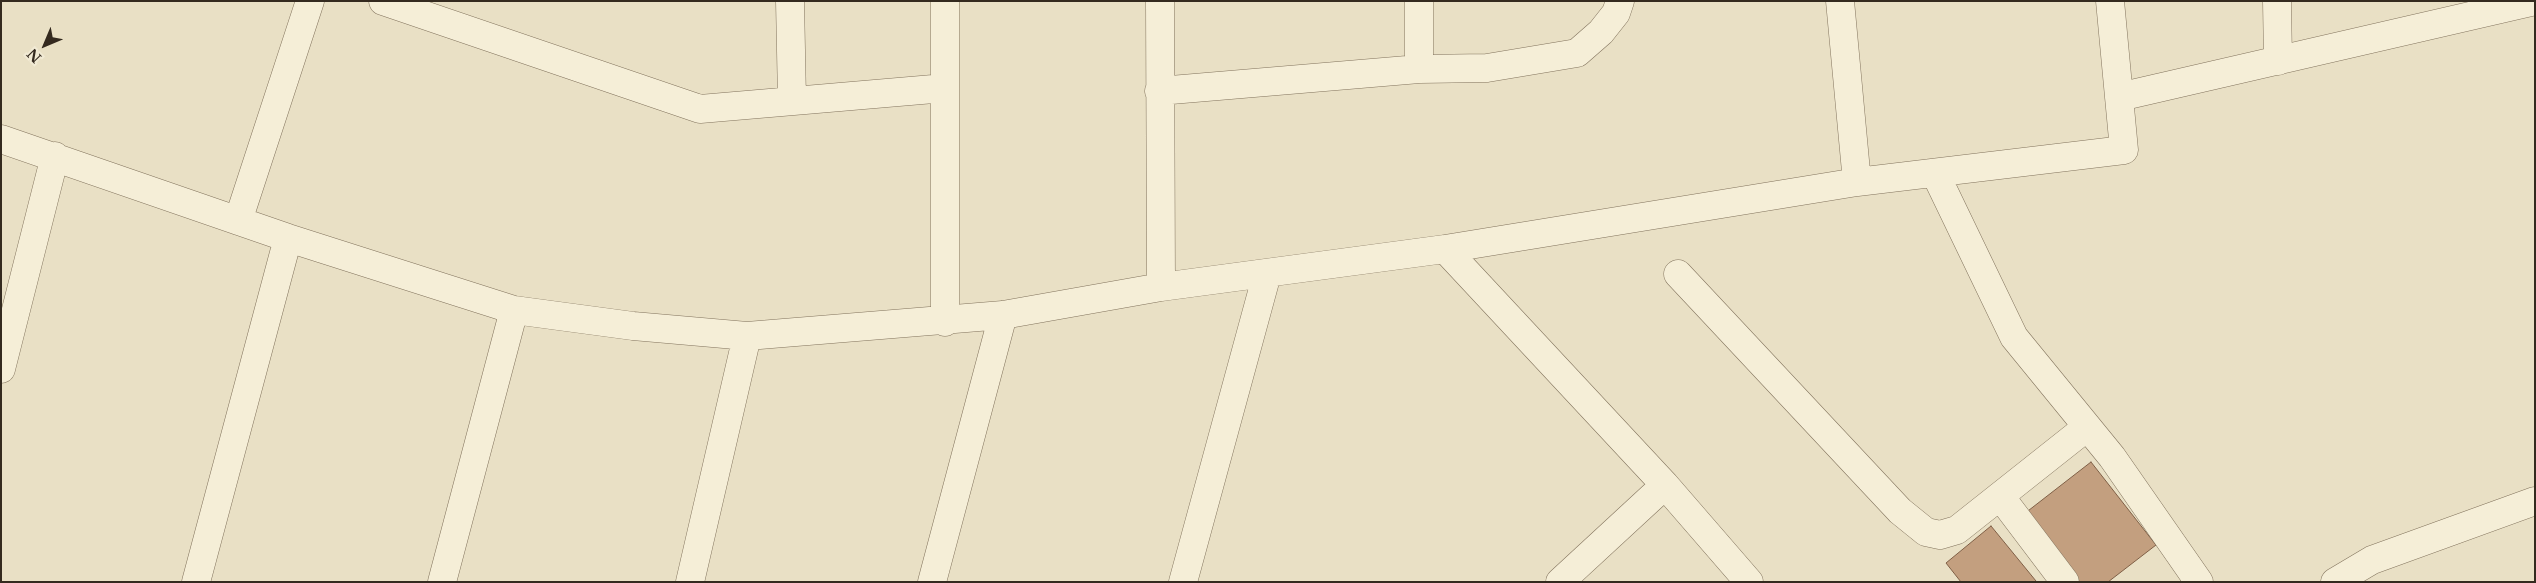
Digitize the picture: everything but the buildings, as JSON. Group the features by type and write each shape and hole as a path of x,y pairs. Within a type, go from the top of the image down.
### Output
{"street":[{"path":"238,221 310,1"},
{"path":"382,1 700,109 946,88"},
{"path":"790,1 792,100"},
{"path":"945,1 945,322"},
{"path":"1160,1 1161,287"},
{"path":"1419,1 1419,69"},
{"path":"1159,91 1419,69 1487,68 1577,52 1601,32 1616,13 1620,1"},
{"path":"1840,1 1857,182"},
{"path":"1,139 56,156 288,238 514,310 633,326 746,336 945,322 1003,315 1161,287 1444,249 1857,182 2124,150 2110,1"},
{"path":"2277,1 2278,61"},
{"path":"2119,96 2535,1"},
{"path":"1,369 56,156"},
{"path":"1935,173 2014,336 2112,457 2199,582"},
{"path":"196,582 288,238"},
{"path":"1444,249 1664,485 1749,582"},
{"path":"1183,582 1267,274"},
{"path":"1678,274 1900,511 1926,532 1940,535 1957,530 2087,427"},
{"path":"442,582 514,310"},
{"path":"932,582 1003,315"},
{"path":"690,582 746,336"},
{"path":"1560,582 1664,485"},
{"path":"2000,496 2065,582"},
{"path":"2335,582 2372,560 2532,510"}]}
